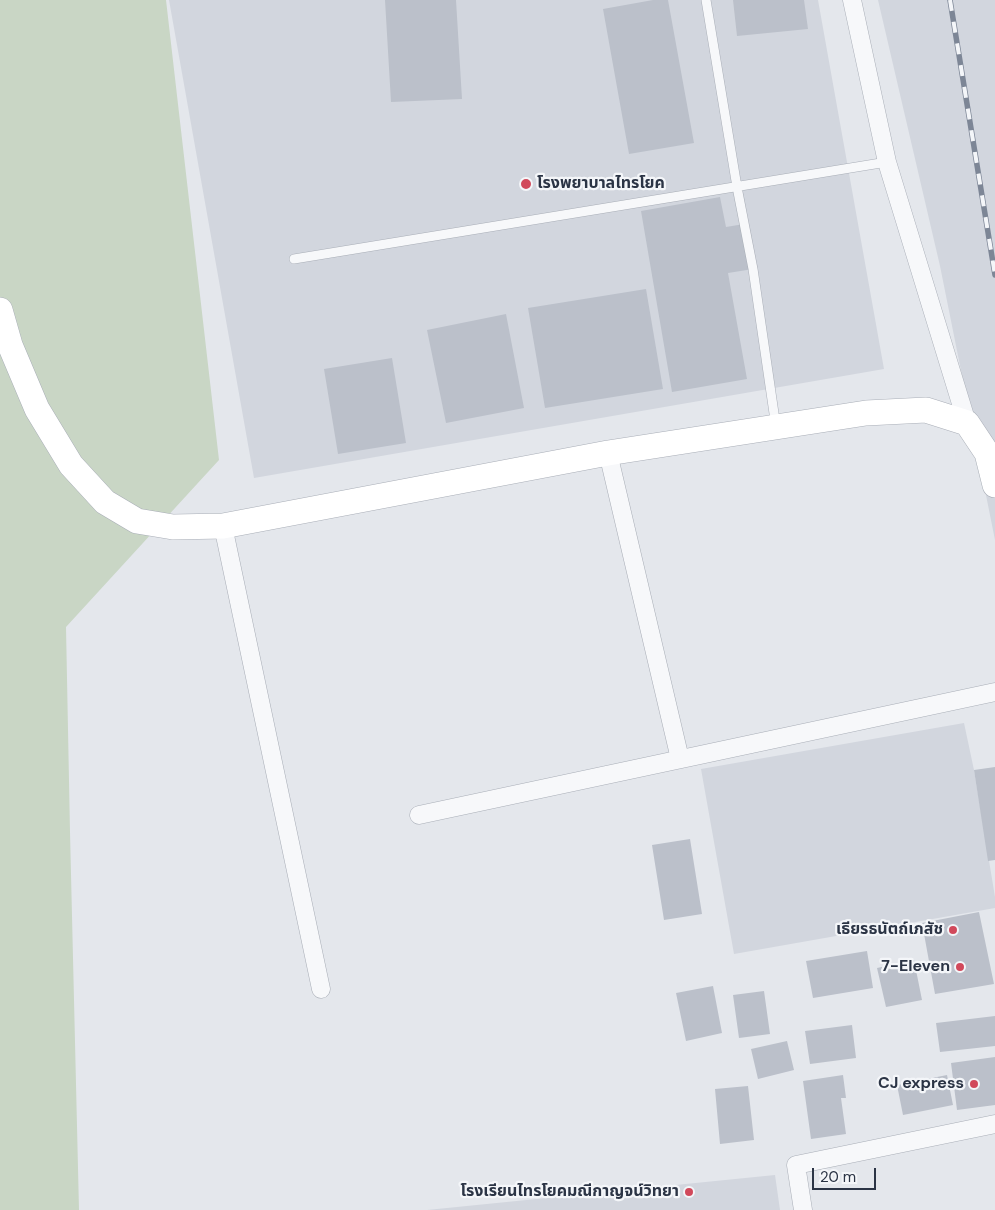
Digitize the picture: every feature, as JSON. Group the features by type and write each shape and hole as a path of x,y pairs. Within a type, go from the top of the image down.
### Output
{"main road":[{"path":"0,310 10,345 37,409 71,465 105,502 137,521 173,527 223,526 608,453 866,413 926,410 967,423 987,453 995,485"}],"street":[{"path":"852,0 887,162 967,423"},
{"path":"608,453 680,759"},
{"path":"223,526 321,989"},
{"path":"419,815 995,692"},
{"path":"803,1210 796,1165 995,1124"}],"lane":[{"path":"706,0 752,268 776,426"},
{"path":"294,260 887,162"}],"shaded area":[{"name":"โรงพยาบาลไทรโยค","path":"169,0 818,0 884,369 254,478"},
{"path":"878,0 995,0 995,540 940,266"},
{"path":"964,723 974,770 995,897 995,908 734,954 701,769"},
{"name":"โรงเรียนไทรโยคมณีกาญจน์วิทยา","path":"775,1175 780,1210 427,1210"}],"green space":[{"path":"0,0 166,0 219,460 66,627 79,1210 0,1210"}],"building":[{"path":"385,0 456,0 462,99 391,102"},
{"path":"653,0 668,0 694,143 629,154 603,9"},
{"path":"733,0 804,0 808,29 737,36"},
{"path":"720,197 726,227 744,224 753,269 728,273 747,379 672,392 641,211"},
{"path":"646,289 663,389 545,408 528,308"},
{"path":"506,314 524,408 446,423 427,330"},
{"path":"392,358 406,443 338,454 324,369"},
{"path":"995,767 995,860 988,861 974,770"},
{"path":"690,839 702,914 664,920 652,845"},
{"name":"7-Eleven","path":"979,912 994,984 935,994 922,923"},
{"path":"867,951 873,988 813,998 806,961"},
{"path":"914,960 922,1000 886,1007 877,968"},
{"path":"713,986 722,1033 686,1041 676,993"},
{"path":"764,991 770,1034 739,1038 733,995"},
{"path":"995,1016 995,1046 940,1052 936,1023"},
{"path":"852,1025 856,1058 810,1064 805,1031"},
{"path":"787,1041 794,1070 758,1079 751,1049"},
{"name":"CJ express","path":"995,1057 995,1105 957,1110 951,1063"},
{"path":"843,1075 846,1098 841,1098 846,1134 811,1139 803,1081"},
{"path":"947,1075 953,1105 903,1115 897,1085"},
{"path":"748,1086 754,1140 720,1144 715,1089"}],"railway":[{"path":"950,0 995,275"}],"place":[{"name":"โรงพยาบาลไทรโยค","path":"526,184"},
{"name":"เธียรธนัตถ์เภสัช","path":"953,930"},
{"name":"7-Eleven","path":"960,967"},
{"name":"CJ express","path":"974,1084"},
{"name":"โรงเรียนไทรโยคมณีกาญจน์วิทยา","path":"689,1192"}]}
